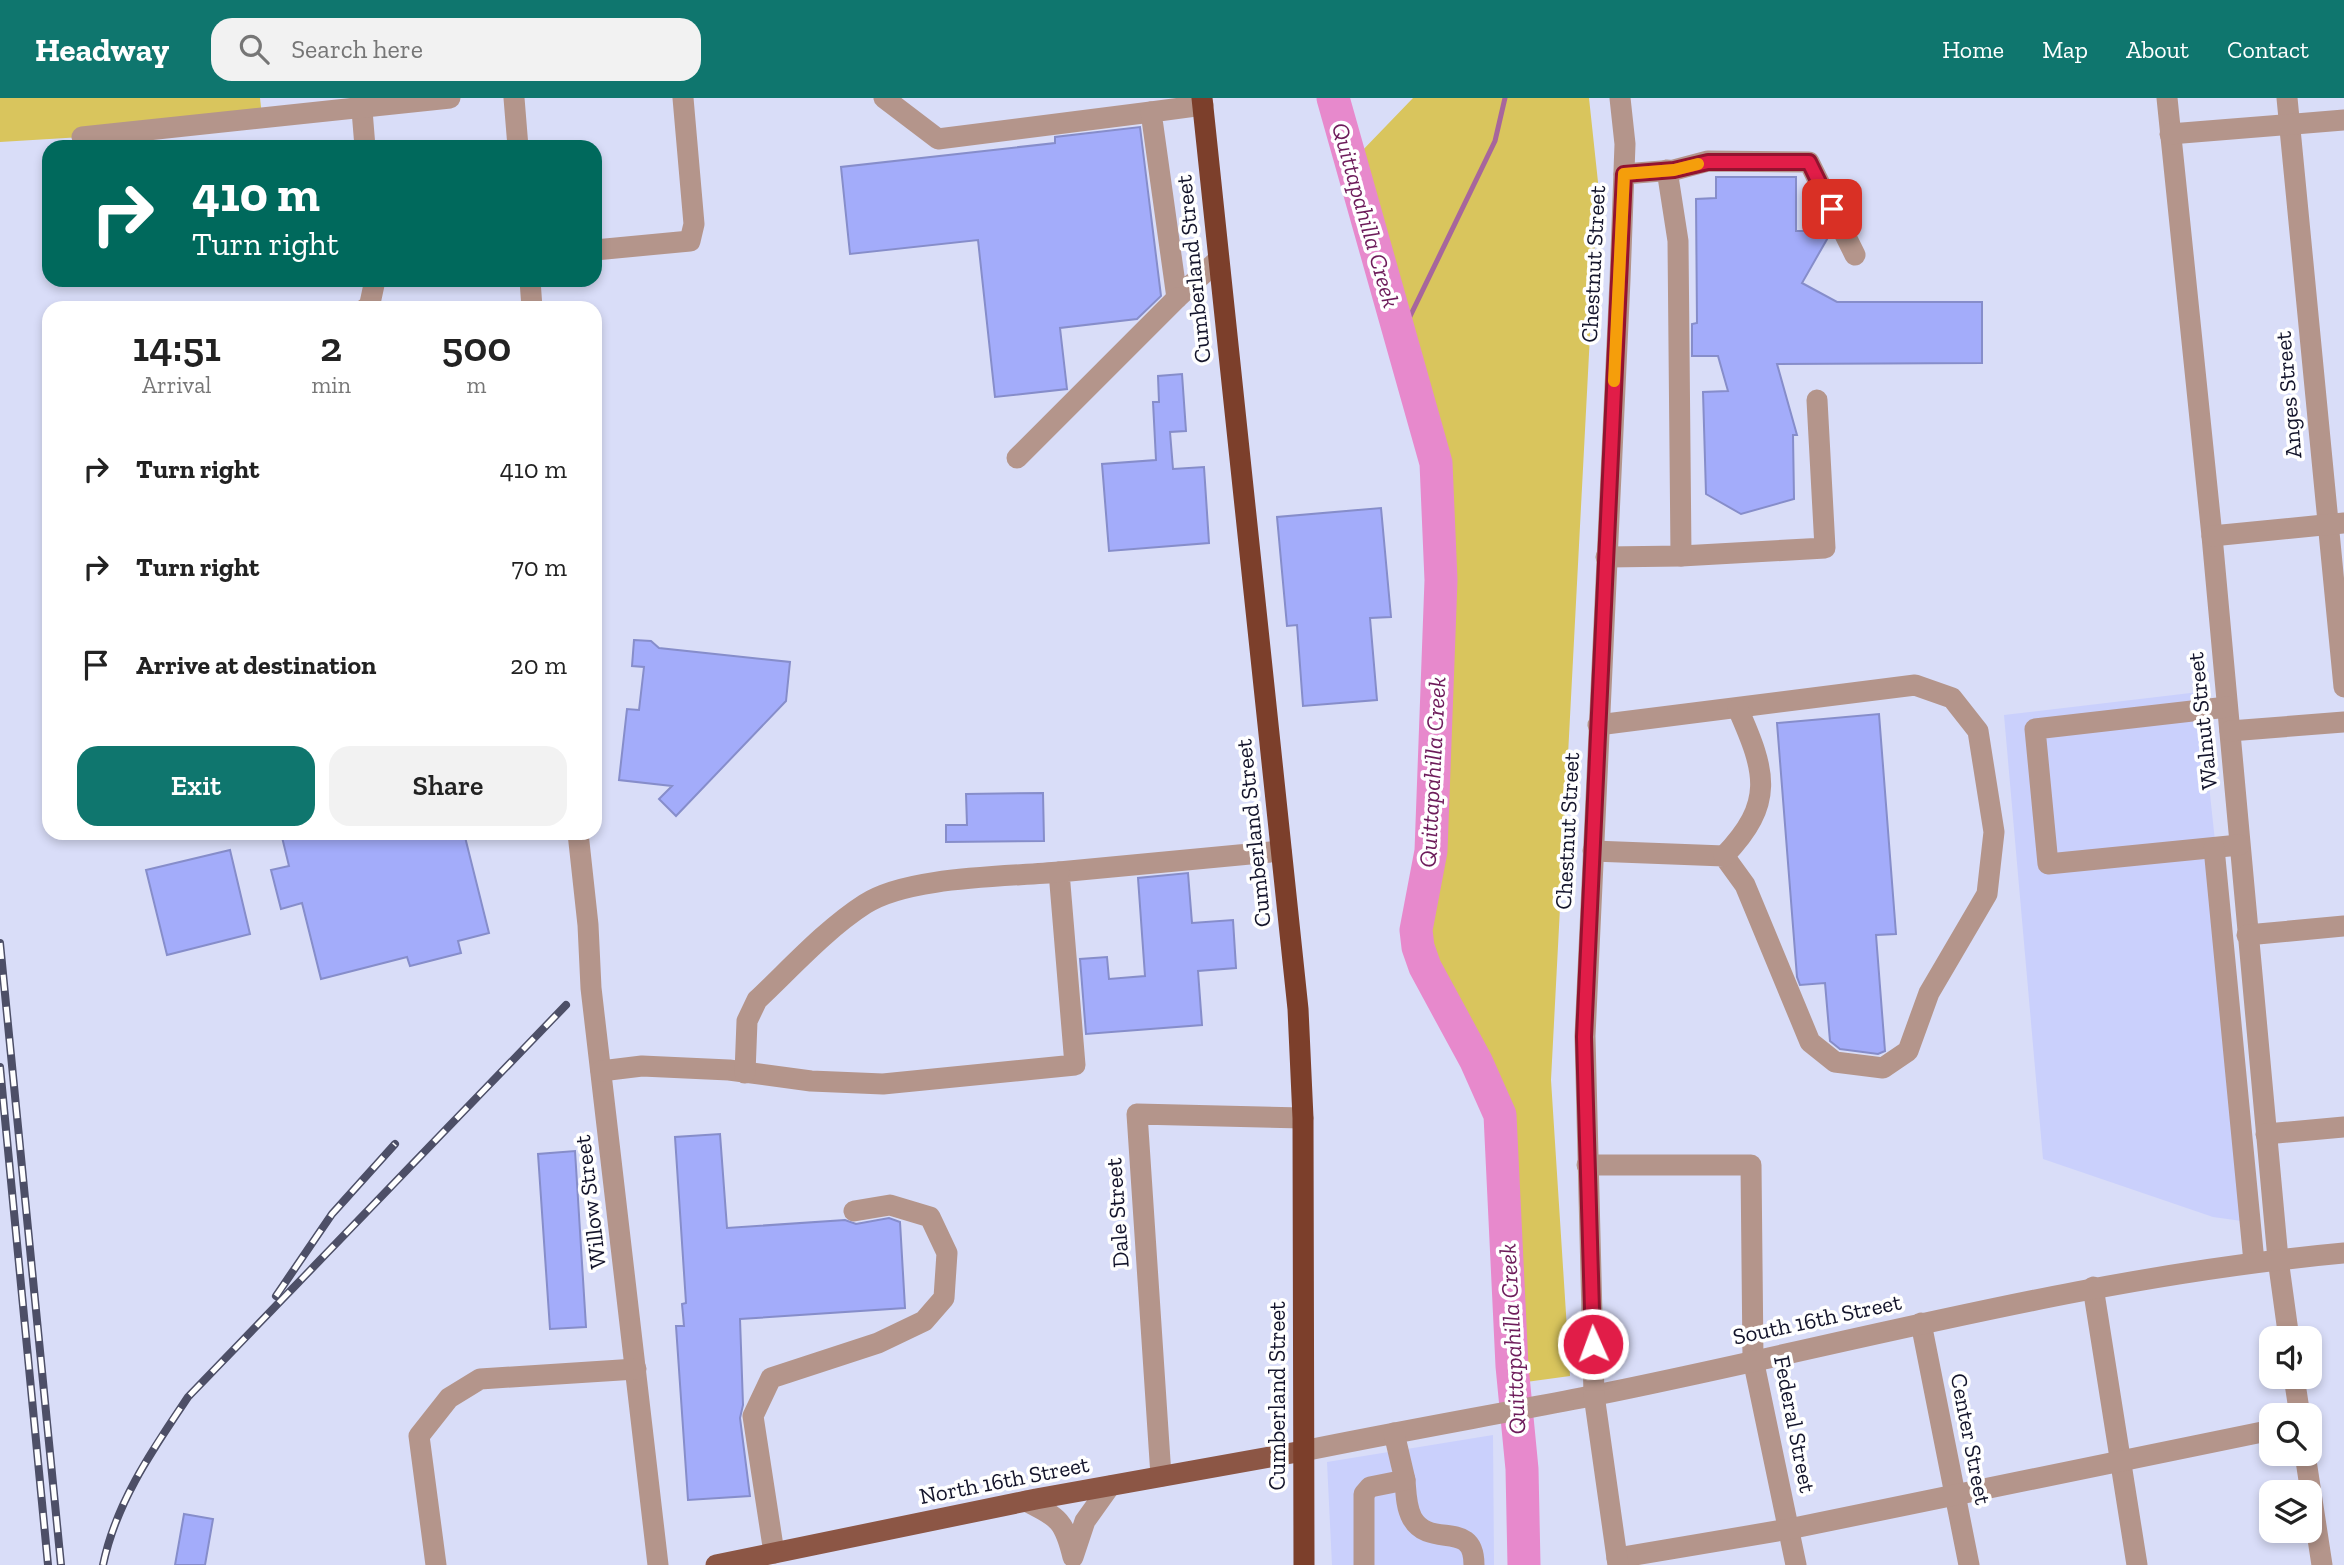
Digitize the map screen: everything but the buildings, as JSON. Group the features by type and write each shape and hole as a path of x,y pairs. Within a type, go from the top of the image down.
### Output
{"highway":[{"name":"Cumberland Street","path":"1203,101 1298,1009 1303,1118 1304,1565"}],"main road":[{"name":"North 16th Street","path":"716,1565 1026,1501 1303,1451"}],"street":[{"path":"82,137 361,102 450,98"},
{"path":"514,98 517,140"},
{"path":"602,249 691,241 694,225 683,98"},
{"path":"884,98 938,139 1151,112 1203,101"},
{"name":"Chestnut Street","path":"1617,1562 1594,1395 1584,1037 1624,174 1625,144 1620,98"},
{"name":"Walnut Street","path":"2167,98 2212,536 2278,1259 2287,1326"},
{"name":"Anges Street","path":"2287,98 2335,524 2344,687"},
{"path":"361,102 365,140"},
{"path":"1151,112 1177,298"},
{"path":"2170,134 2344,120"},
{"path":"1624,174 1667,170 1708,162 1809,162 1855,255"},
{"path":"1667,170 1678,241 1681,556"},
{"path":"1017,458 1218,260"},
{"path":"1606,557 1825,548 1817,400"},
{"path":"2212,536 2335,524"},
{"path":"1598,725 1915,685 1952,698 1978,731 1994,832 1987,894 1929,993 1908,1051 1883,1068 1835,1062 1810,1042 1745,885 1724,856"},
{"path":"2227,707 2035,729 2048,864 2239,845"},
{"path":"1593,851 1724,856 1748,831 1760,799 1759,757 1738,709"},
{"path":"2230,732 2344,722"},
{"name":"Willow Street","path":"579,840 601,1071 658,1565"},
{"path":"2214,848 2254,1262"},
{"path":"746,1073 744,1035 757,1000 806,953 865,904 889,892 916,886 1281,851"},
{"path":"601,1071 642,1066 746,1073 811,1081 883,1084 1075,1065 1059,872"},
{"path":"2247,935 2344,926"},
{"name":"Dale Street","path":"1161,1476 1137,1114 1303,1118"},
{"path":"2266,1134 2344,1127"},
{"name":"Federal Street","path":"1587,1165 1751,1165 1753,1359 1796,1565"},
{"path":"774,1553 753,1416 771,1378 878,1343 924,1321 944,1298 947,1253 930,1217 890,1205 854,1211"},
{"name":"South 16th Street","path":"1303,1451 1498,1411 1594,1395 2093,1287 2254,1262 2344,1253"},
{"path":"2093,1287 2137,1565"},
{"name":"Center Street","path":"1921,1323 1969,1565"},
{"path":"436,1565 419,1436 449,1398 480,1380 635,1369"},
{"path":"1394,1433 1413,1519 1423,1530 1435,1535 1463,1537 1469,1542 1474,1565"},
{"path":"1617,1562 2259,1433"},
{"path":"2307,1466 2322,1565"},
{"path":"1364,1565 1364,1494 1370,1487 1405,1480"},
{"path":"1072,1561 1085,1521 1110,1486"},
{"path":"1026,1501 1058,1518 1064,1525 1072,1561"}],"shaded area":[{"path":"0,98 260,98 262,116 82,137 0,142"},
{"path":"1413,98 1589,98 1598,182 1551,1080 1570,1376 1526,1382 1511,1112 1431,955 1427,935 1442,850 1453,569 1445,462 1359,154"},
{"path":"2199,692 2256,1223 2213,1217 2043,1159 2004,715"},
{"path":"1493,1435 1494,1565 1332,1565 1327,1462"}],"waterway":[{"name":"Quittapahilla Creek","path":"1333,98 1436,463 1441,580 1431,851 1416,930 1425,967 1476,1061 1500,1115 1512,1366 1522,1469 1524,1565"},
{"path":"1401,335 1495,141 1505,98"}],"railway":[{"path":"0,943 61,1565"},
{"path":"103,1565 126,1498 149,1456 188,1397 566,1005"},
{"path":"0,1067 48,1565"},
{"path":"276,1296 332,1214 395,1144"}],"slow traffic":[{"path":"1614,381 1624,174 1674,170 1698,164"}],"route":[{"path":"1593,1344 1584,1037 1624,174 1674,170 1708,162 1809,162 1832,209"}]}
